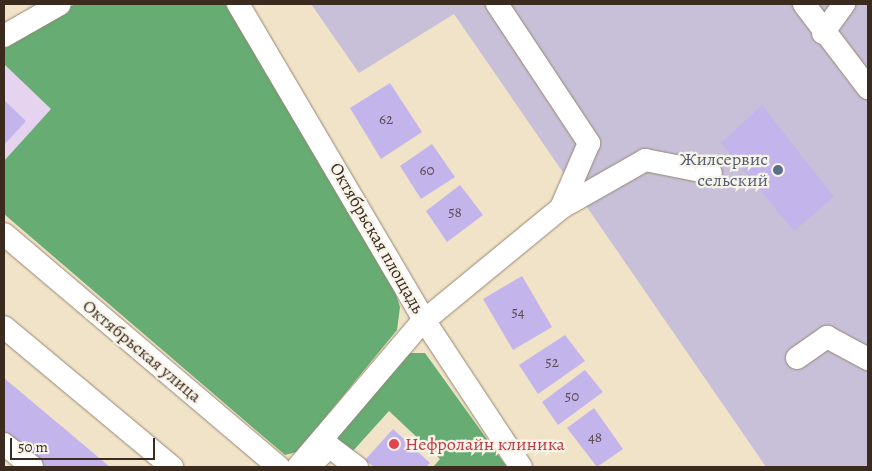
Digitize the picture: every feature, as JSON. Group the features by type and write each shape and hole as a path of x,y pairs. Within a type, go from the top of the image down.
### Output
{"street":[{"path":"4,36 60,4"},
{"name":"Октябрьская площадь","path":"238,4 424,320 522,467"},
{"path":"497,4 589,143 561,208"},
{"path":"804,4 823,33 868,88"},
{"path":"823,33 844,4"},
{"path":"298,467 424,320 561,208 645,160 711,173"},
{"name":"Октябрьская улица","path":"4,234 279,467"},
{"path":"4,327 172,467"},
{"path":"797,358 827,337 868,359"},
{"path":"4,444 32,467"},
{"path":"308,467 330,447 357,467"}],"shaded area":[{"path":"311,4 868,4 868,467 766,467 454,14 359,73"},
{"path":"4,64 52,109 4,161"}],"green space":[{"path":"75,4 225,4 393,285 400,307 397,330 297,452 285,455 4,214 4,161 51,109 4,64 4,43"},
{"path":"409,353 425,353 507,467 433,467 440,459 389,411 352,452 334,436"}],"building":[{"path":"390,83 422,132 381,159 350,108"},
{"path":"4,100 26,121 4,145"},
{"name":"Жилсервис сельский","path":"762,105 834,197 794,231 721,143"},
{"path":"432,144 455,177 421,199 400,166"},
{"path":"460,185 483,215 447,242 426,211"},
{"path":"522,276 552,327 513,350 483,299"},
{"path":"565,335 585,361 538,394 519,365"},
{"path":"585,370 603,392 558,425 542,402"},
{"path":"4,378 110,467 44,467 4,434"},
{"path":"594,408 623,449 597,467 567,428"},
{"name":"Нефролайн клиника","path":"393,429 430,463 426,467 374,467 365,460"}],"place":[{"name":"Жилсервис сельский","path":"778,170"},
{"name":"Нефролайн клиника","path":"394,444"}]}
